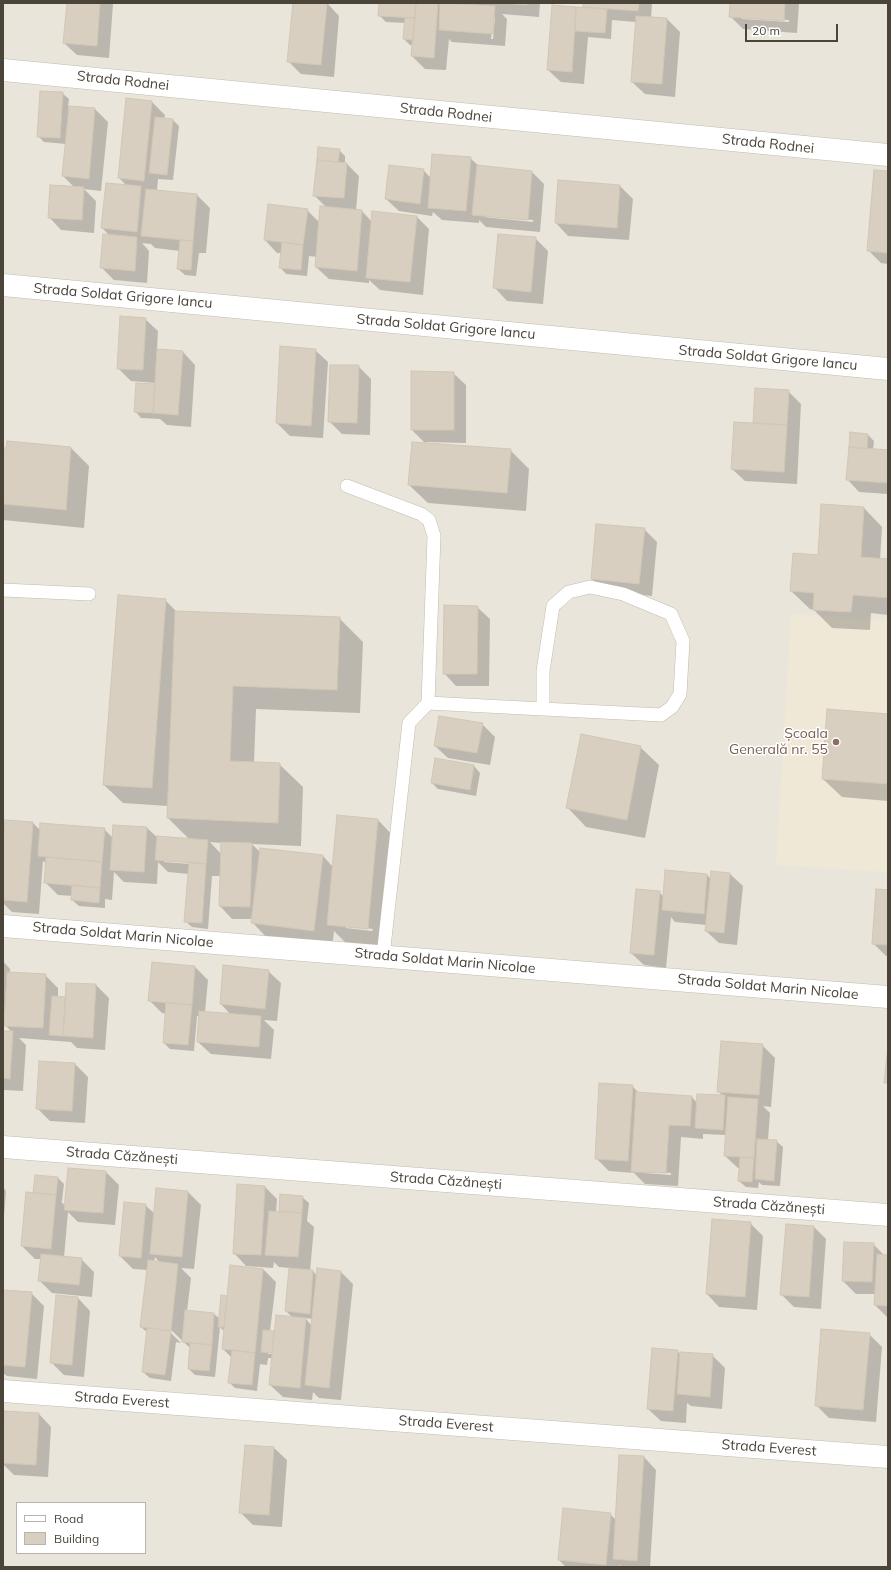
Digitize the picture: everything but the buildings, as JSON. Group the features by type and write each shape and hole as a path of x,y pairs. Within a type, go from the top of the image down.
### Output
{"street":[{"name":"Strada Rodnei","path":"3,70 888,155"},
{"name":"Strada Soldat Grigore Iancu","path":"3,284 888,369"},
{"name":"Strada Soldat Marin Nicolae","path":"3,926 888,997"},
{"name":"Strada Căzănești","path":"3,1147 888,1215"},
{"name":"Strada Everest","path":"3,1391 888,1457"}],"lane":[{"path":"347,486 421,514 429,520 434,536 428,703 410,723 383,956"},
{"path":"428,703 543,709 661,715 672,707 680,694 683,641 671,614 623,594 590,586 569,592 553,606 543,671 543,709"},
{"path":"3,590 89,594"}],"shaded area":[{"path":"3,3 888,3 888,1567 3,1567"},
{"name":"Școala Generală nr. 55","path":"791,614 888,620 888,872 776,865"}],"place":[{"name":"Școala Generală nr. 55","path":"836,742"}]}
